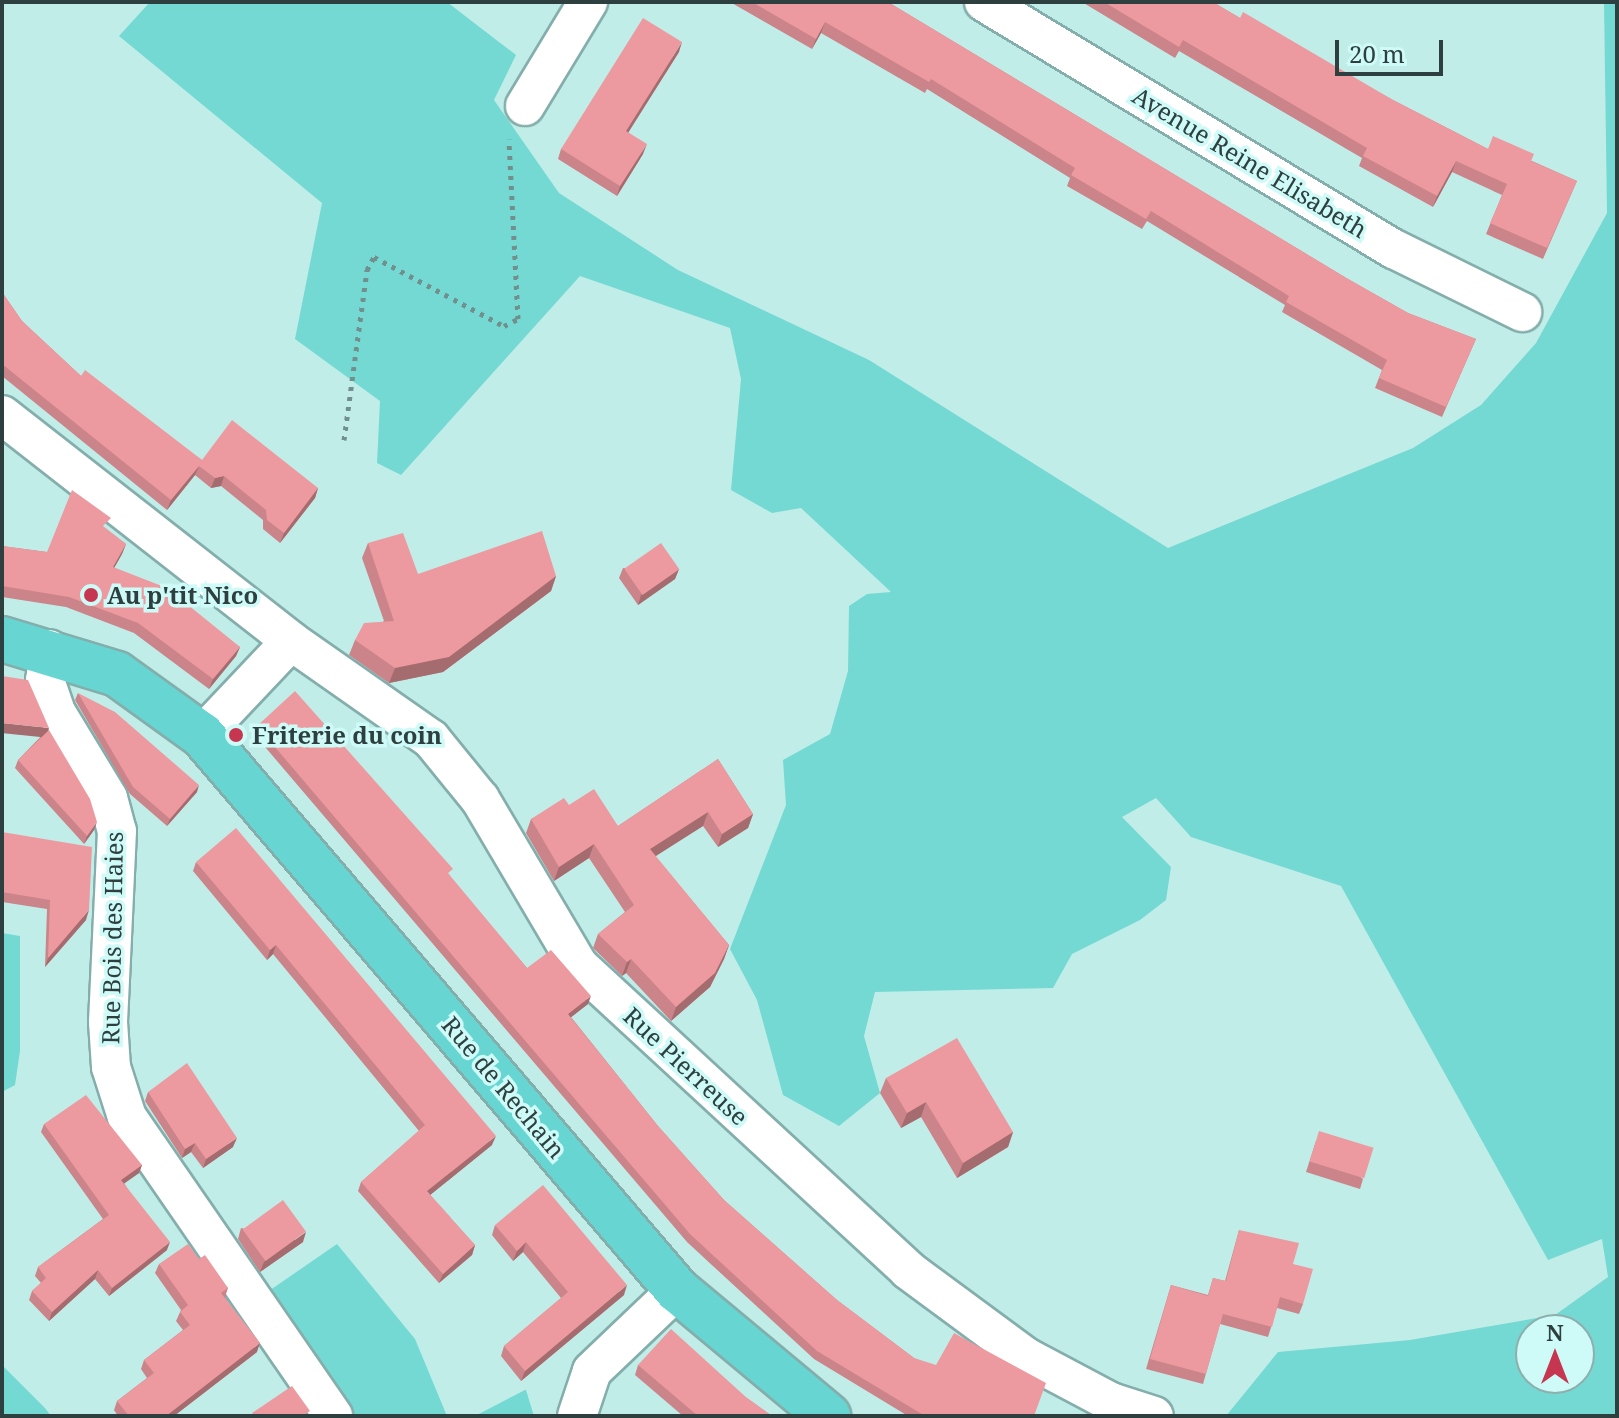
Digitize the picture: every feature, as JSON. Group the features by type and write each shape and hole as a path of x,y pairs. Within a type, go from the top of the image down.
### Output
{"main road":[{"name":"Rue de Rechain","path":"2,639 49,649 117,674 202,735 677,1290 828,1416"}],"street":[{"path":"525,106 588,2"},
{"name":"Avenue Reine Elisabeth","path":"984,2 1394,249 1522,312"},
{"name":"Rue Pierreuse","path":"2,415 291,641 431,739 480,799 578,965 908,1270 1026,1357 1111,1402 1154,1416"},
{"path":"202,735 291,641"},
{"name":"Rue Bois des Haies","path":"49,649 45,680 56,712 108,798 117,831 108,1022 111,1067 127,1117 333,1416"},
{"path":"577,1416 592,1371 677,1290"}],"path":[{"path":"344,440 367,270 374,257 504,326 518,319 508,136 525,106"}],"shaded area":[{"path":"150,2 447,2 516,55 494,100 559,193 678,270 869,360 1168,548 1413,448 1481,405 1536,343 1607,213 1604,2 1617,2 1617,1416 1226,1416 1278,1352 1410,1340 1515,1322 1515,1394 1595,1394 1595,1314 1556,1314 1608,1277 1602,1239 1548,1260 1341,886 1191,837 1156,798 1122,817 1171,867 1166,900 1140,920 1072,954 1053,988 875,992 864,1036 880,1093 839,1126 783,1095 757,1000 730,949 786,805 783,760 830,734 848,671 849,606 867,594 891,592 801,508 772,513 731,490 741,379 730,328 580,276 401,475 377,463 380,401 295,339 322,203 119,36"},
{"path":"2,933 20,936 20,1051 15,1085 2,1092"},
{"path":"337,1244 415,1339 447,1416 348,1416 263,1295"},
{"path":"2,1365 45,1408 51,1416 2,1416"},
{"path":"525,1390 534,1416 475,1416"}],"building":[{"path":"752,2 888,2 1348,279 1408,313 1476,339 1446,407 1379,378 1387,360 1286,302 1289,296 1151,211 1146,219 1071,175 1075,168 931,79 929,82 825,22 816,39"},
{"path":"1104,2 1213,2 1240,18 1243,12 1393,100 1488,149 1493,136 1534,154 1531,161 1577,181 1547,248 1490,223 1507,184 1456,161 1437,196 1363,156 1367,148 1183,40 1179,47"},
{"path":"643,18 682,42 626,131 647,144 620,186 561,149"},
{"path":"2,292 22,321 81,376 85,370 202,460 232,420 318,488 284,533 267,520 266,510 224,476 215,478 199,466 171,500 2,364"},
{"path":"72,490 111,518 103,526 126,544 113,567 167,588 240,647 213,679 138,623 69,597 2,586 2,546 47,552"},
{"path":"542,531 556,576 449,657 395,668 355,640 364,623 394,621 368,543 403,533 418,574"},
{"path":"661,543 679,569 642,595 624,569"},
{"path":"2,676 28,680 49,728 2,723"},
{"path":"295,691 453,869 448,873 527,968 551,950 591,996 568,1014 658,1126 724,1200 837,1300 914,1358 936,1365 954,1333 1046,1383 1034,1416 925,1416 817,1351 690,1234 257,726"},
{"path":"78,693 115,712 199,785 170,819 133,787"},
{"path":"49,730 90,799 97,822 87,836 18,760"},
{"path":"718,759 753,814 722,834 708,812 650,849 729,945 715,973 676,1007 631,959 627,962 598,934 634,905 594,844 559,867 531,819 564,798 569,805 594,789 618,826"},
{"path":"236,828 496,1136 427,1191 475,1245 443,1274 361,1182 425,1125 276,945 270,950 196,862"},
{"path":"2,832 92,847 89,910 48,958 50,900 2,892"},
{"path":"957,1038 1013,1132 963,1163 926,1102 907,1113 886,1078"},
{"path":"187,1063 237,1138 206,1159 195,1143 185,1149 148,1092"},
{"path":"86,1095 142,1165 121,1180 170,1242 112,1288 98,1270 52,1312 32,1291 46,1278 38,1267 109,1215 44,1124"},
{"path":"1319,1131 1374,1148 1364,1178 1310,1162"},
{"path":"543,1185 627,1285 525,1371 504,1346 568,1292 526,1242 517,1251 495,1225"},
{"path":"283,1200 306,1232 265,1261 243,1229"},
{"path":"1239,1230 1299,1243 1293,1264 1313,1269 1303,1304 1280,1297 1272,1327 1223,1314 1206,1374 1150,1359 1171,1285 1208,1296 1213,1278 1226,1281"},
{"path":"188,1244 199,1259 205,1255 228,1288 221,1293 260,1343 166,1416 129,1416 117,1401 154,1373 144,1360 190,1325 180,1312 188,1305 159,1264"},
{"path":"671,1329 747,1398 772,1416 698,1416 638,1365"},
{"path":"292,1386 310,1411 302,1416 254,1416 252,1413"}],"place":[{"name":"Au p'tit Nico","path":"91,595"},
{"name":"Friterie du coin","path":"236,735"}]}
